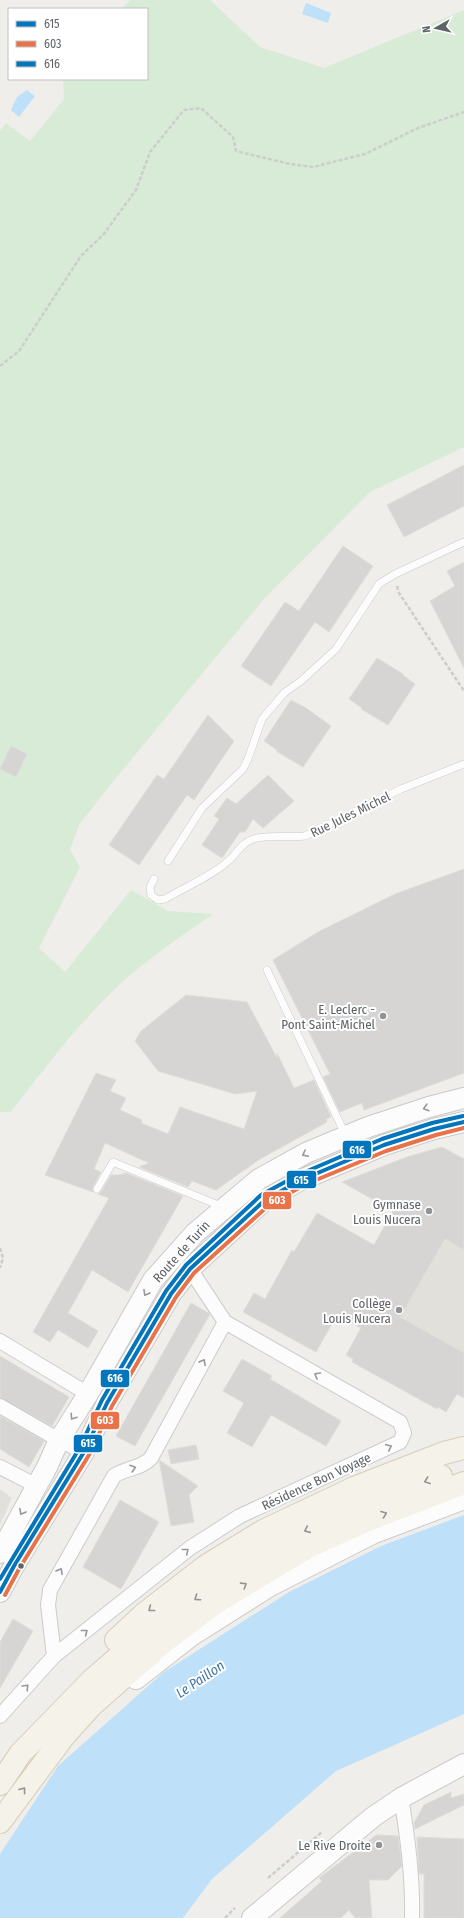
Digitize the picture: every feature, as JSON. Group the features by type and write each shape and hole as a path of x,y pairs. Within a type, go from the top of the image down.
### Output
{"main road":[{"name":"Route de Turin","path":"0,1553 37,1486 59,1440 88,1394 153,1280 195,1233 259,1179 306,1153 346,1136 429,1107 464,1098"},
{"name":"Route de Turin","path":"0,1592 14,1566 84,1452 107,1403 171,1294 190,1269 265,1200 301,1180 384,1145 434,1129 464,1122"},
{"path":"0,1784 20,1754 81,1672 138,1620 206,1566 263,1531 354,1488 464,1448"},
{"path":"20,1754 92,1680 152,1628 272,1548 299,1533 360,1506 464,1468"},
{"path":"0,1822 64,1736 92,1705 165,1641 215,1603 308,1547 368,1520 464,1483"},
{"path":"64,1736 191,1636 270,1586 372,1534 464,1499"},
{"path":"252,1918 373,1817 401,1798 464,1764"}],"street":[{"name":"Résidence Bon Voyage","path":"0,1716 54,1656 190,1548 240,1516 400,1442 404,1433 400,1422 225,1322 190,1269"},
{"path":"54,1656 48,1606 50,1590 114,1476 145,1464 151,1458 225,1322"},
{"path":"0,1341 88,1394"},
{"path":"0,1406 59,1440 84,1452"},
{"path":"0,1467 37,1486"},
{"path":"401,1798 408,1837 412,1893 412,1918"}],"lane":[{"path":"168,861 202,808 243,769 262,719 284,693 306,678 336,649 379,584 395,574 464,542"},
{"name":"Rue Jules Michel","path":"154,879 150,887 151,895 155,899 165,899 228,862 245,842 264,837 293,838 305,836 401,789 464,764"},
{"path":"268,970 356,1157"},
{"path":"96,1189 112,1162 223,1208"}],"path":[{"path":"0,366 19,351 81,256 103,235 136,190 150,152 184,110 200,108 233,137 236,152 290,164 313,167 365,154 418,128 464,112"},
{"path":"395,574 399,593 464,691"},
{"path":"0,1248 3,1258 0,1268"}],"shaded area":[{"name":"Collège Louis Nucera","path":"317,1213 367,1241 359,1256 441,1246 445,1240 464,1250 464,1398 457,1394 446,1412 439,1407 437,1409 352,1362 353,1359 346,1355 363,1325 356,1321 354,1325 276,1279 292,1250 295,1252"},
{"path":"0,1489 12,1498 0,1525"}],"green space":[{"path":"130,0 210,0 260,47 324,68 464,10 464,447 370,492 263,600 79,825 70,850 80,867 39,948 65,972 131,890 168,911 213,914 151,958 117,987 75,1032 11,1112 0,1112 0,131 6,123 30,141 64,99 63,80 148,80 148,8 123,8"}],"water":[{"path":"306,3 331,13 328,23 302,14"},
{"path":"27,90 35,96 19,117 11,110 17,97"},
{"name":"Le Paillon","path":"464,1515 464,1714 336,1771 212,1879 183,1918 0,1918 0,1854 58,1766 164,1672 289,1592 381,1546"}],"building":[{"path":"464,465 464,506 404,537 387,505"},
{"path":"343,546 373,566 329,632 315,622 271,686 241,666 285,602 299,611"},
{"path":"464,562 464,668 430,601 455,586 447,571"},
{"path":"377,658 403,674 415,684 388,725 361,709 362,708 349,699"},
{"path":"291,700 306,708 331,726 303,767 276,751 277,750 264,741"},
{"path":"208,715 234,741 194,800 187,795 139,865 109,845 157,775 164,779"},
{"path":"11,746 27,754 16,777 0,769"},
{"path":"268,775 294,801 263,828 253,819 245,832 240,832 222,858 202,845 219,819 214,816 227,798 236,804"},
{"name":"E. Leclerc - Pont Saint-Michel","path":"464,869 464,1073 364,1110 362,1103 340,1112 323,1077 330,1074 273,960 318,932 395,894"},
{"path":"186,995 247,1002 277,1058 277,1053 294,1088 314,1080 331,1117 326,1119 327,1122 260,1159 216,1190 192,1181 188,1187 139,1167 149,1163 105,1143 94,1169 101,1172 93,1187 93,1192 45,1175 96,1073 116,1080 110,1091 126,1098 120,1110 142,1120 141,1123 168,1134 180,1107 244,1129 257,1091 235,1094 158,1071 135,1041 141,1031"},
{"name":"Collège Louis Nucera","path":"442,1147 464,1159 464,1250 445,1239 400,1317 464,1353 464,1398 457,1394 446,1412 438,1407 437,1409 352,1362 353,1359 346,1355 361,1328 337,1315 316,1352 243,1312 254,1293 265,1299 292,1250 294,1252 317,1213 374,1245 393,1211 342,1182 407,1157"},
{"path":"126,1173 183,1196 128,1292 92,1270 68,1313 98,1331 88,1348 58,1330 50,1342 33,1332 109,1198 98,1194 101,1192 111,1175"},
{"path":"191,1303 210,1314 135,1446 116,1436"},
{"path":"0,1356 69,1397 52,1426 0,1398"},
{"path":"242,1359 272,1376 270,1379 341,1421 326,1446 271,1415 252,1447 227,1433 244,1403 223,1391"},
{"path":"0,1416 44,1441 29,1467 0,1449"},
{"path":"196,1445 199,1459 171,1464 168,1450"},
{"path":"159,1460 198,1486 189,1495 194,1522 171,1526"},
{"path":"120,1500 159,1522 121,1589 83,1567"},
{"path":"13,1619 33,1631 0,1688 0,1642"},
{"path":"451,1792 451,1798 464,1794 464,1805 415,1829 414,1823 424,1805"},
{"path":"376,1835 398,1836 402,1866 388,1880 369,1880 372,1918 355,1918 349,1910 341,1918 280,1918 322,1881 319,1878"},
{"path":"417,1837 464,1839 464,1918 424,1918 424,1874 419,1874"}],"transit line":[{"name":"616","path":"0,1579 79,1449 102,1400 166,1291 186,1265 261,1195 298,1175 382,1139 432,1123 463,1116"},
{"name":"615","path":"0,1592 14,1566 84,1452 107,1403 171,1294 190,1269 265,1200 301,1180 384,1145 434,1129 464,1122"},
{"name":"603","path":"5,1595 19,1569 89,1455 112,1406 176,1297 194,1273 269,1205 304,1185 386,1151 436,1135 464,1128"}],"place":[{"name":"E. Leclerc - Pont Saint-Michel","path":"383,1016"},
{"name":"Gymnase Louis Nucera","path":"429,1211"},
{"name":"Collège Louis Nucera","path":"399,1310"},
{"name":"Le Rive Droite","path":"379,1845"}]}
